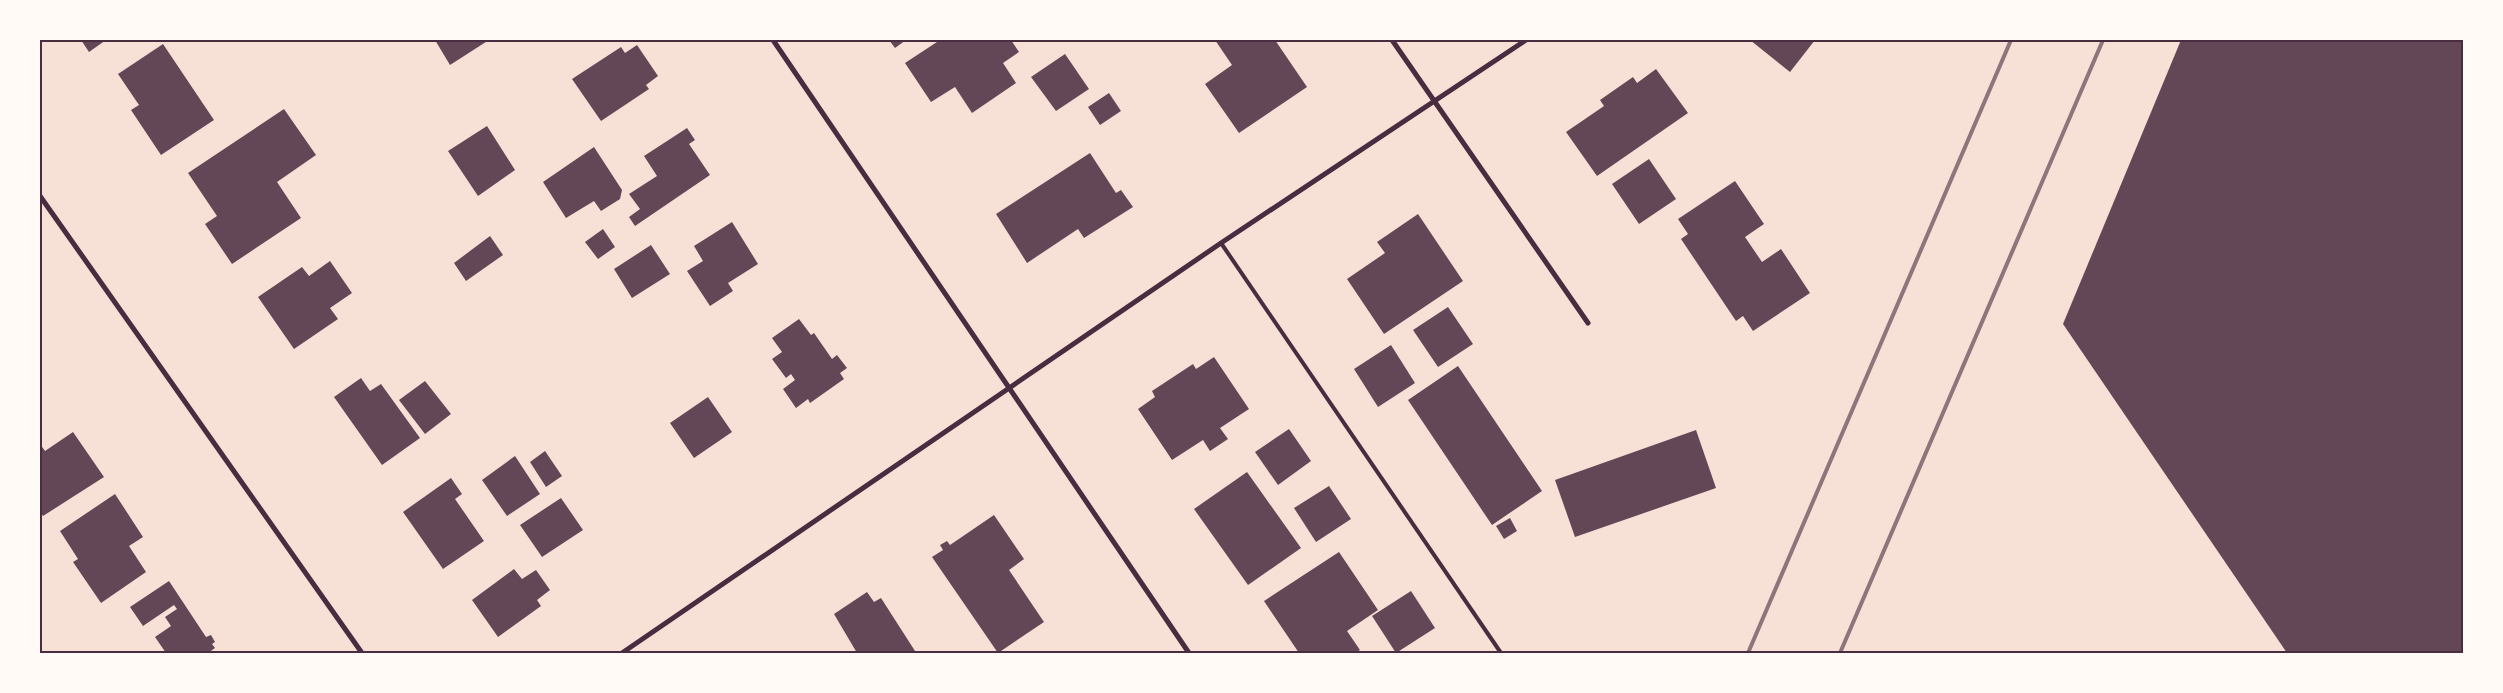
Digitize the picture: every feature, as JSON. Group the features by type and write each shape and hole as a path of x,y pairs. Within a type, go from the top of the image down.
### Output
{"street":[{"path":"773,40 1189,653"},
{"path":"1392,40 1588,323"},
{"path":"622,653 1221,243 1526,40"},
{"path":"40,196 362,653"}],"lane":[{"path":"1221,243 1501,653"}],"building":[{"path":"81,40 106,40 89,52"},
{"path":"435,40 489,40 450,65"},
{"path":"889,40 906,40 895,48"},
{"path":"940,40 1011,40 1019,52 1003,63 1016,83 972,113 955,87 931,102 905,63"},
{"path":"1215,40 1275,40 1307,87 1239,133 1205,84 1232,65"},
{"path":"1750,40 1815,40 1790,72"},
{"path":"2181,40 2463,40 2463,653 2287,653 2063,324"},
{"path":"163,44 214,120 161,155 131,110 139,105 118,74"},
{"path":"637,45 658,76 646,85 649,89 601,121 572,79 621,47 625,53"},
{"path":"1065,54 1089,89 1056,111 1031,77"},
{"path":"1656,69 1688,113 1597,176 1566,132 1604,106 1600,100 1633,77 1637,83"},
{"path":"1109,93 1121,111 1100,125 1088,107"},
{"path":"284,109 316,155 277,182 301,218 232,264 205,224 217,216 188,173"},
{"path":"487,126 515,170 478,196 448,151"},
{"path":"687,128 695,140 689,144 710,175 635,226 629,217 640,209 629,194 657,176 644,156"},
{"path":"594,147 622,190 620,199 601,211 594,201 566,218 543,182"},
{"path":"1090,153 1116,193 1121,190 1133,207 1084,238 1078,229 1027,263 996,214"},
{"path":"1649,159 1676,199 1639,224 1612,184"},
{"path":"1735,181 1764,224 1745,237 1762,262 1781,249 1810,293 1753,331 1743,316 1736,321 1681,239 1688,234 1678,219"},
{"path":"1418,214 1463,281 1384,334 1347,279 1385,253 1377,242"},
{"path":"732,222 758,264 728,283 733,291 710,306 687,271 703,261 694,246"},
{"path":"603,229 615,247 598,259 585,242"},
{"path":"490,236 503,255 466,281 454,263"},
{"path":"651,245 670,274 632,298 614,269"},
{"path":"330,261 352,293 330,308 338,319 294,349 258,297 302,267 309,276"},
{"path":"1448,307 1473,344 1438,367 1413,330"},
{"path":"799,319 811,335 814,333 832,359 837,355 847,368 840,373 844,379 810,403 808,399 796,408 783,389 795,380 791,374 786,378 772,359 782,352 772,338"},
{"path":"1391,345 1415,383 1378,407 1354,369"},
{"path":"1214,357 1249,409 1220,428 1228,439 1210,451 1203,440 1172,460 1138,409 1155,397 1152,391 1193,364 1196,369"},
{"path":"1458,366 1542,491 1492,525 1408,400"},
{"path":"361,378 370,391 381,384 420,438 382,465 334,397"},
{"path":"425,381 451,414 425,434 399,400"},
{"path":"708,397 732,432 694,458 670,423"},
{"path":"1289,429 1311,461 1278,485 1255,452"},
{"path":"1696,430 1716,488 1575,537 1555,480"},
{"path":"73,432 104,477 43,516 40,512 40,444 45,451"},
{"path":"545,451 562,476 546,487 530,462"},
{"path":"515,456 540,494 507,516 482,480"},
{"path":"1247,472 1301,548 1248,585 1194,509"},
{"path":"451,478 462,494 455,499 484,541 443,569 403,512"},
{"path":"1329,486 1351,519 1316,542 1294,508"},
{"path":"115,494 143,537 129,546 146,572 101,603 73,562 78,559 60,531"},
{"path":"561,498 583,530 542,557 520,525"},
{"path":"994,515 1024,559 1009,570 1044,622 998,653 932,557 943,550 940,545 947,541 950,545"},
{"path":"1510,518 1517,531 1504,539 1496,526"},
{"path":"1339,552 1378,610 1347,631 1360,650 1355,653 1299,653 1264,601"},
{"path":"514,569 522,579 536,570 550,590 537,600 541,606 498,637 472,600"},
{"path":"169,581 206,637 211,635 215,642 212,644 215,648 208,653 166,653 155,637 171,626 165,617 177,609 174,605 143,626 130,607"},
{"path":"1411,591 1435,628 1396,653 1372,616"},
{"path":"867,592 874,602 881,598 915,651 912,653 857,653 834,614"}],"railway":[{"path":"1748,653 2011,40"},
{"path":"1840,653 2103,40"}]}
